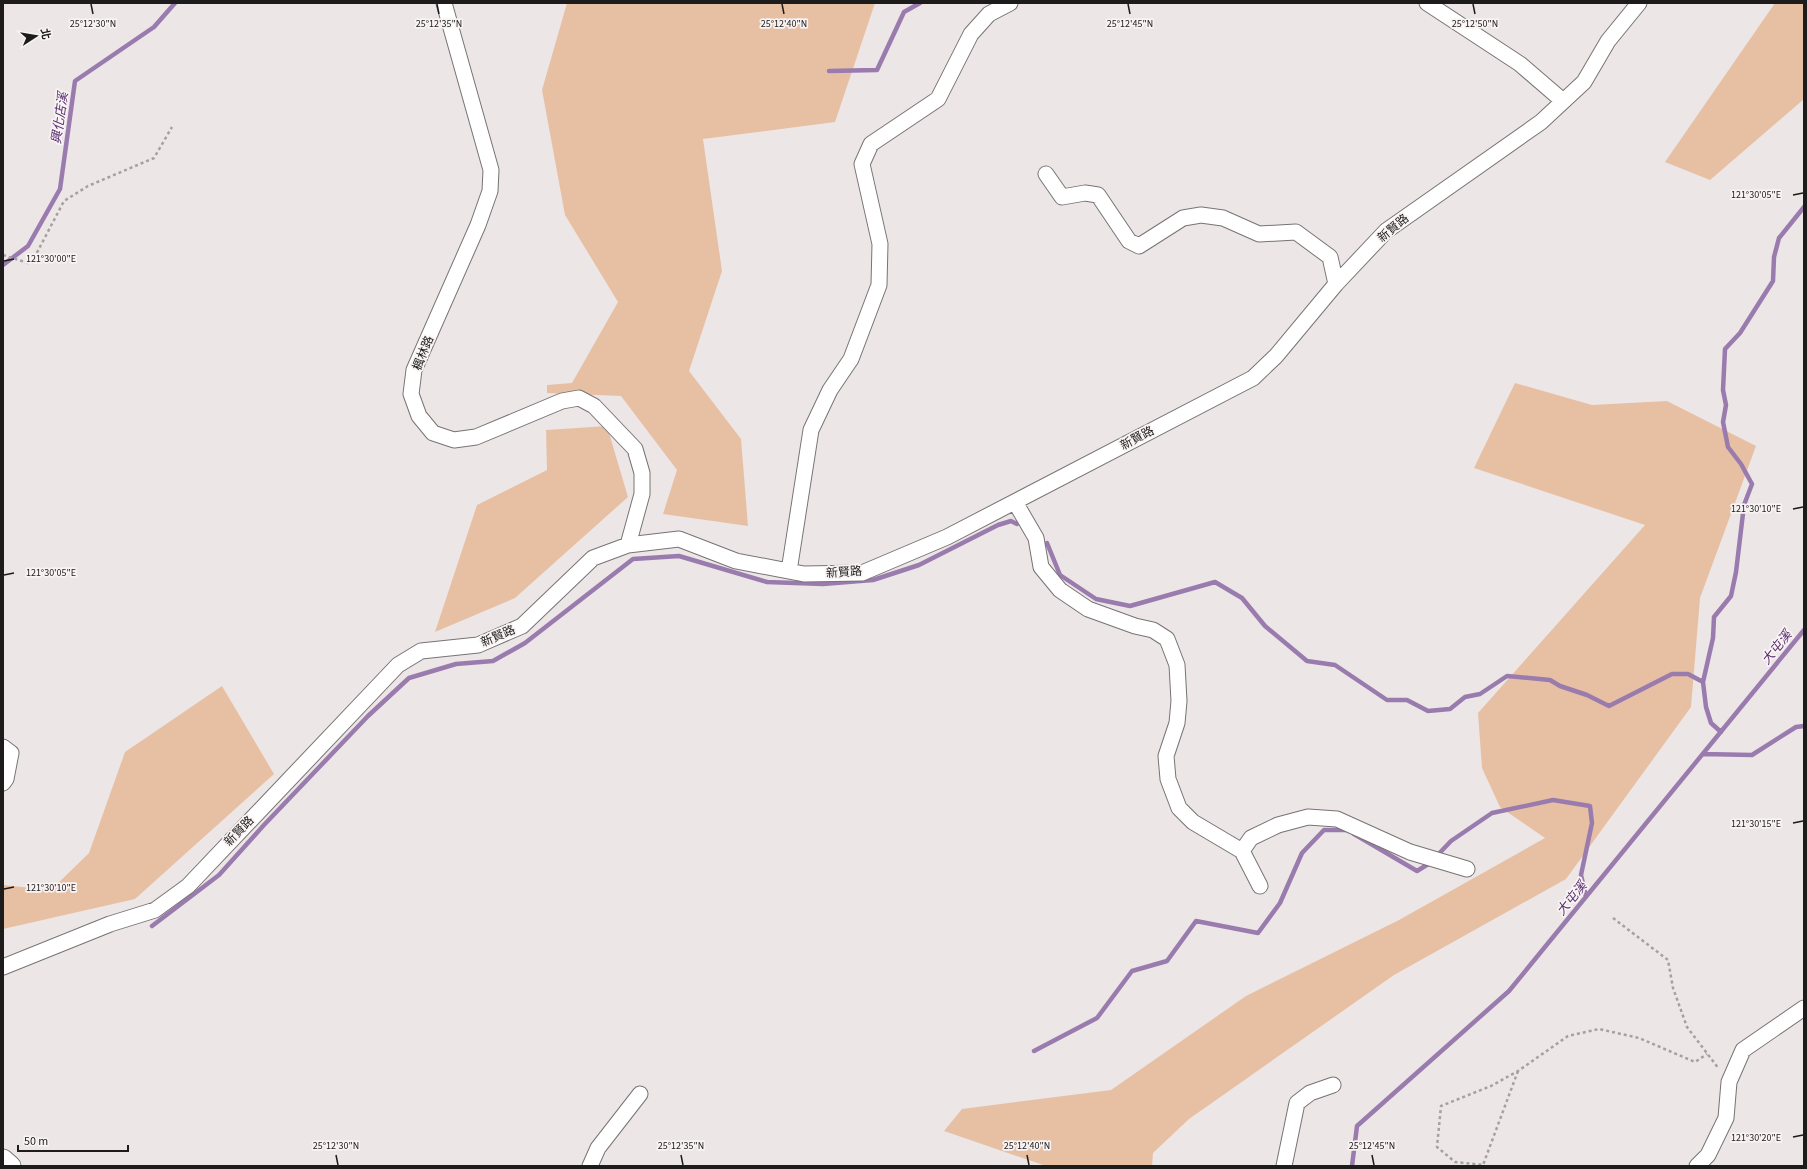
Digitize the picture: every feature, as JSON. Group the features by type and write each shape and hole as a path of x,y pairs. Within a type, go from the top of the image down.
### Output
{"main road":[{"path":"3,1159 11,1166"}],"street":[{"name":"楓林路","path":"444,3 491,170 490,191 478,225 414,370 411,394 419,416 434,433 454,440 476,437 562,401 579,398 594,406 635,449 642,473 642,494 628,545"},
{"path":"789,571 811,430 830,390 851,359 879,285 880,244 862,164 871,144 938,99 970,34 989,14 1010,3"},
{"path":"1427,3 1520,64 1563,101"},
{"name":"新賢路","path":"3,967 110,924 155,910 188,886 398,665 421,651 478,645 522,626 593,558 628,545 679,539 736,561 804,574 862,573 947,537 1253,378 1276,356 1336,284 1386,231 1541,122 1584,82 1608,41 1639,3"},
{"path":"1046,174 1062,197 1085,193 1098,195 1129,241 1139,246 1183,218 1201,215 1223,218 1259,234 1296,232 1330,257 1336,284"},
{"path":"1015,502 1036,538 1041,567 1060,590 1088,610 1135,626 1153,630 1167,639 1177,665 1179,701 1177,723 1166,756 1168,779 1179,808 1193,822 1242,851 1260,886"},
{"path":"3,746 11,753 6,779 3,784"},
{"path":"1242,851 1251,838 1278,825 1308,818 1336,819 1410,852 1467,869"},
{"path":"1697,1166 1708,1155 1726,1118 1729,1082 1742,1050 1804,1008"},
{"path":"1284,1166 1297,1103 1310,1093 1333,1085"},
{"path":"590,1166 598,1148 640,1094"}],"path":[{"path":"3,255 31,264 64,201 88,186 154,158 172,127"},
{"path":"1613,918 1668,960 1673,988 1687,1027 1729,1082"},
{"path":"1518,1072 1483,1165 1456,1162 1437,1147 1441,1106 1491,1086 1518,1072 1568,1036 1599,1030 1639,1038 1695,1062 1707,1054"}],"shaded area":[{"path":"567,3 875,3 835,122 703,139 722,271 689,371 741,439 748,526 663,514 677,470 621,396 547,393 547,385 572,383 618,302 565,215 542,90"},
{"path":"1775,3 1804,3 1804,99 1710,180 1665,162"},
{"path":"1515,383 1592,405 1667,401 1756,446 1700,598 1691,707 1566,879 1394,975 1189,1119 1153,1153 1152,1166 1046,1166 944,1131 962,1109 1111,1090 1246,996 1399,920 1545,838 1500,807 1482,768 1478,713 1645,525 1474,468"},
{"path":"607,426 628,497 515,598 435,632 477,505 547,470 546,430"},
{"path":"222,686 274,774 135,899 3,929 3,885 51,890 89,853 125,752"}],"waterway":[{"name":"興化店溪","path":"3,265 28,246 60,189 75,81 154,27 175,3"},
{"path":"829,71 877,70 904,12 920,3"},
{"path":"1703,682 1713,638 1714,617 1731,596 1736,572 1744,505 1752,484 1741,464 1728,447 1723,422 1726,405 1723,390 1725,349 1740,333 1773,281 1774,257 1779,238 1804,207"},
{"path":"152,926 219,875 263,826 368,716 409,678 456,664 493,661 525,643 633,559 679,556 767,582 823,584 873,580 919,565 998,525 1011,521 1017,524"},
{"path":"1047,543 1060,575 1096,599 1130,606 1215,582 1242,598 1265,626 1307,661 1335,665 1387,700 1407,700 1428,711 1450,709 1465,697 1480,694 1507,676 1550,680 1560,686 1587,695 1609,706 1672,674 1688,674 1703,682 1706,707 1711,723 1721,732"},
{"name":"大屯溪","path":"1352,1166 1357,1126 1509,991 1804,630"},
{"path":"1703,754 1752,755 1796,727 1804,726"},
{"path":"1354,834 1417,871 1430,863 1451,841 1492,813 1553,800 1590,806 1592,823 1581,875 1586,897"},
{"path":"1034,1051 1097,1018 1132,971 1167,961 1196,921 1258,933 1280,903 1302,853 1324,830 1346,830"}]}
